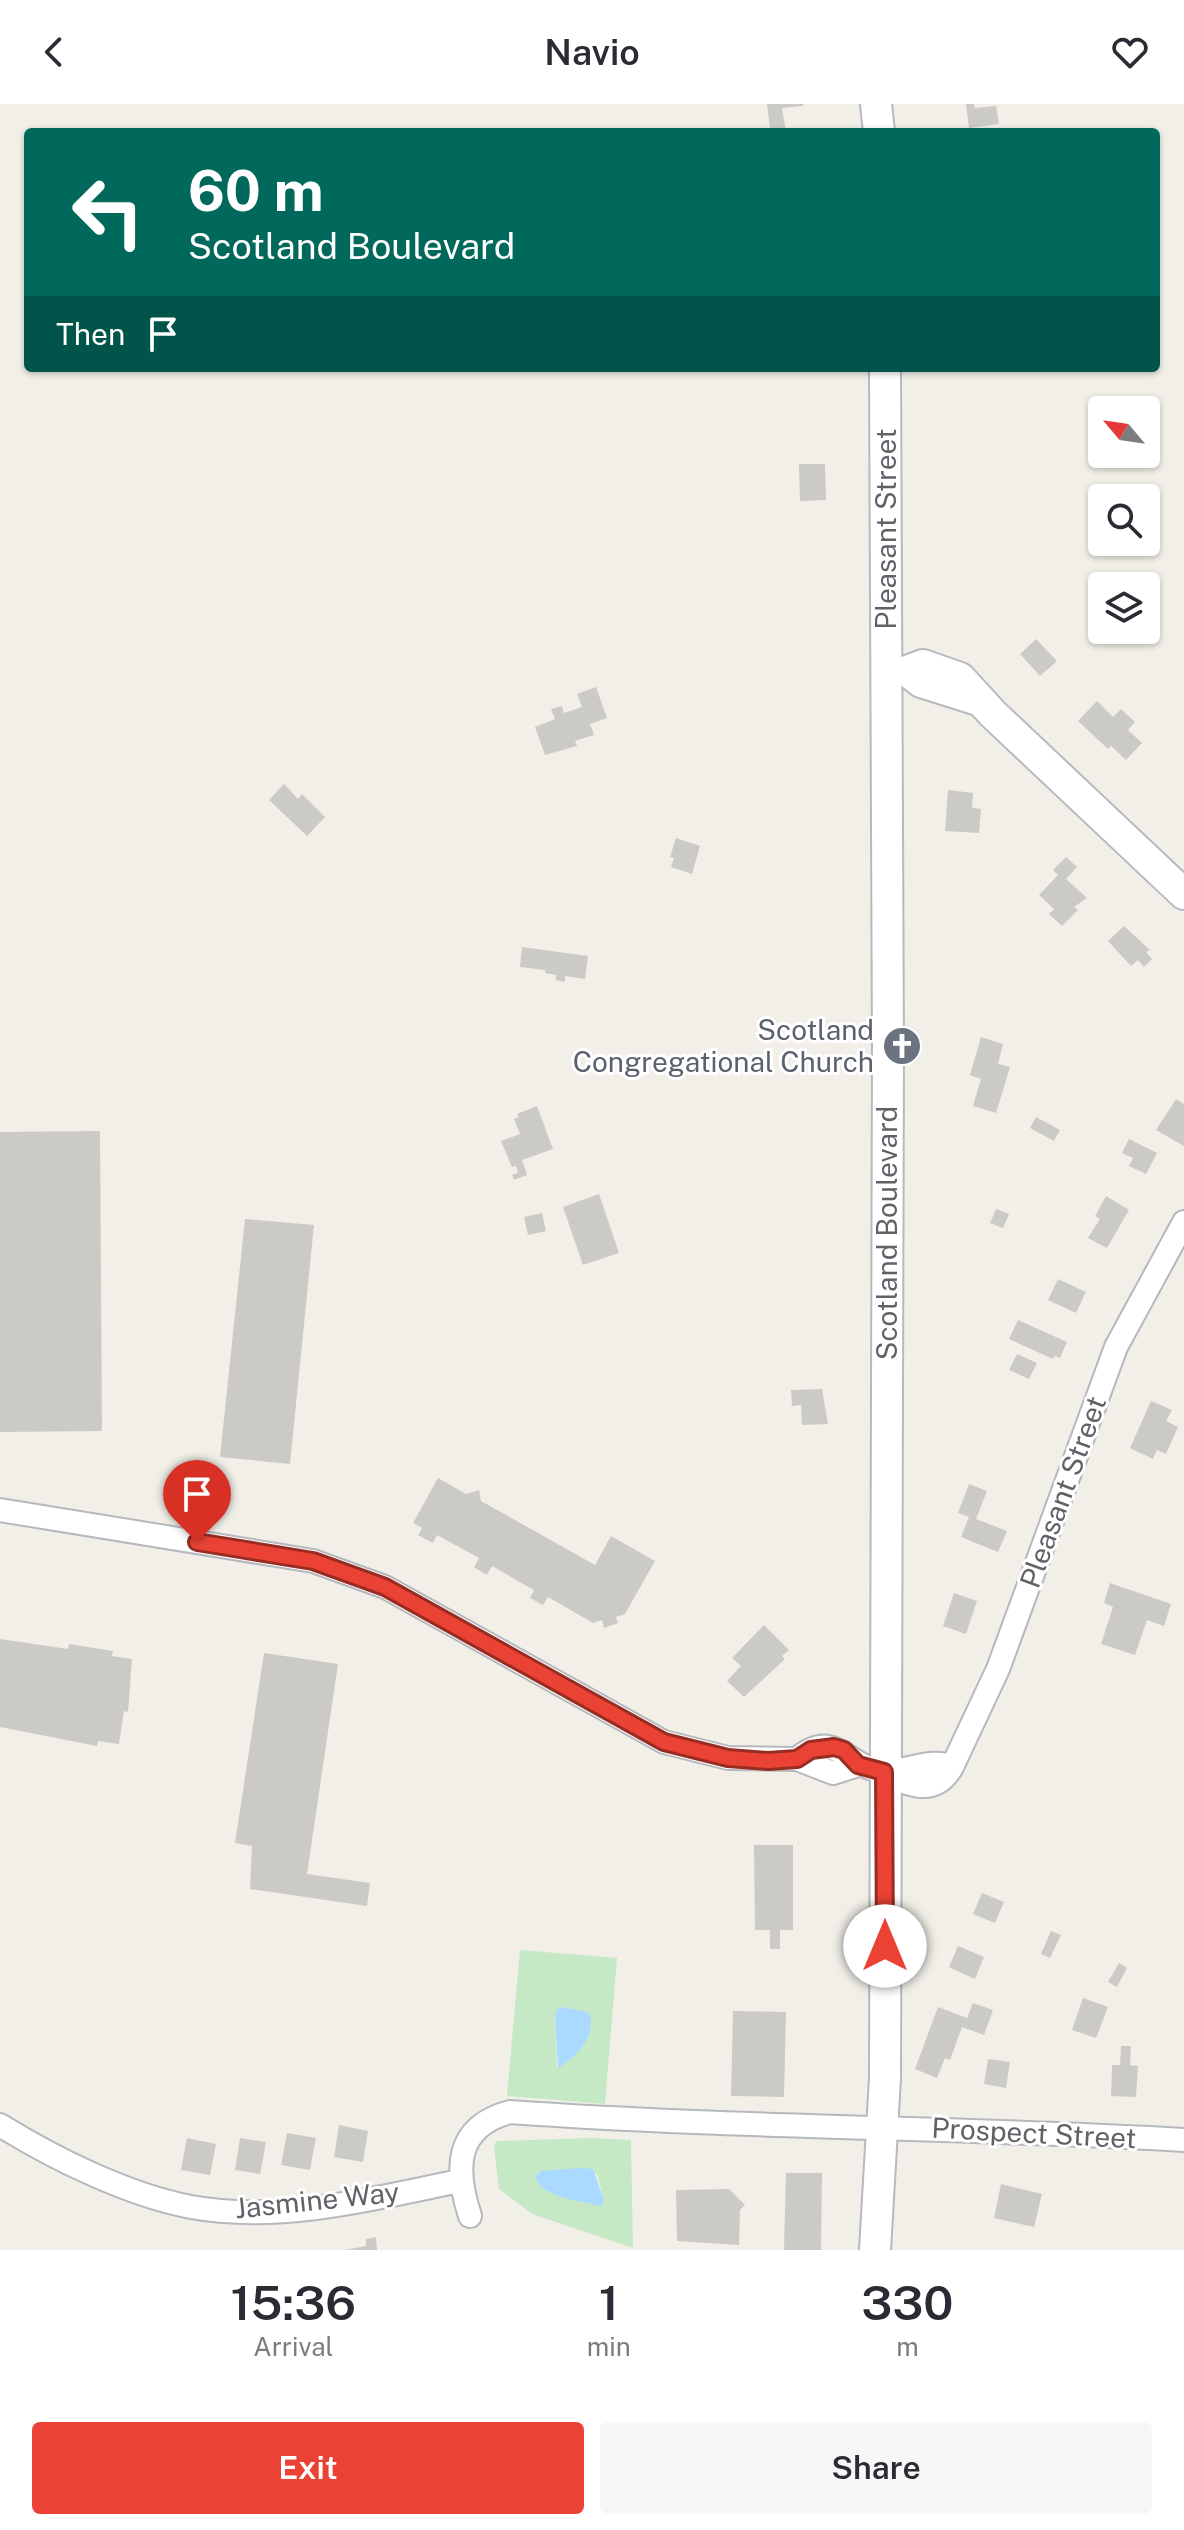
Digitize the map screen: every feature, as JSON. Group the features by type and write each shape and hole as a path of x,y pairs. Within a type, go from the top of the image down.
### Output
{"main road":[{"path":"876,104 879,128"},
{"name":"Pleasant Street","path":"885,372 896,669 923,665 947,671 969,687 978,700 1184,894"},
{"name":"Scotland Boulevard","path":"871,1768 896,669"},
{"path":"871,1768 885,2127 875,2250"}],"street":[{"name":"Pleasant Street","path":"871,1768 922,1788 936,1783 952,1767 998,1669 1116,1347 1184,1222"},
{"path":"0,1510 313,1561 385,1587 664,1742 728,1758 797,1759 811,1750 834,1747 871,1768"},
{"path":"470,2216 459,2181 465,2147 474,2133 497,2116 510,2112 767,2127 885,2127"},
{"name":"Jasmine Way","path":"0,2125 55,2157 190,2207 267,2211 381,2198 459,2181"},
{"name":"Prospect Street","path":"885,2127 1004,2129 1184,2140"}],"green space":[{"path":"520,1950 617,1958 605,2104 507,2096","holes":["563,2007 589,2013 590,2030 583,2044 557,2067 557,2009"]},
{"path":"631,2140 633,2248 532,2214 499,2189 494,2147 497,2141","holes":["565,2170 597,2174 604,2200 536,2173"]}],"water":[{"path":"563,2007 589,2013 591,2021 584,2045 558,2068 555,2016 557,2009"},
{"path":"593,2169 604,2200 601,2206 554,2194 539,2184 535,2177 541,2171"}],"building":[{"path":"767,104 803,104 782,108 785,128 770,128"},
{"path":"966,104 974,104 975,108 996,106 999,124 969,128"},
{"path":"799,464 825,464 826,500 800,501"},
{"path":"1036,639 1057,661 1040,676 1020,654"},
{"path":"596,687 607,718 590,724 594,735 575,741 577,746 545,755 535,727 555,719 551,709 562,706 564,713 582,707 577,694"},
{"path":"1097,701 1113,717 1121,709 1135,722 1128,730 1142,743 1126,760 1111,746 1108,749 1078,721"},
{"path":"284,784 298,799 302,794 325,817 307,836 269,800"},
{"path":"948,790 973,793 972,808 981,809 979,833 945,831"},
{"path":"676,838 700,846 692,874 671,867 674,858 670,857"},
{"path":"1066,857 1077,867 1066,879 1087,898 1074,907 1078,910 1062,926 1049,914 1054,909 1039,895 1058,875 1053,870"},
{"path":"1124,926 1150,950 1146,952 1152,959 1144,967 1138,960 1131,966 1108,941"},
{"path":"522,947 588,956 585,979 565,976 565,982 556,980 556,975 545,973 545,970 520,967"},
{"path":"981,1037 1003,1044 998,1064 1010,1067 996,1113 973,1106 981,1079 970,1075"},
{"path":"1176,1099 1184,1104 1184,1146 1156,1130"},
{"path":"537,1106 553,1149 522,1160 527,1175 514,1180 512,1175 518,1173 516,1166 512,1167 501,1141 520,1134 514,1119 519,1117 517,1114"},
{"path":"1036,1117 1060,1130 1054,1141 1030,1128"},
{"path":"100,1131 102,1431 0,1432 0,1132"},
{"path":"1129,1139 1157,1153 1146,1174 1129,1166 1133,1158 1122,1153"},
{"path":"599,1194 619,1253 583,1265 563,1207"},
{"path":"1106,1196 1129,1210 1107,1248 1088,1238 1100,1219 1095,1216"},
{"path":"996,1209 1009,1214 1003,1228 990,1223"},
{"path":"542,1213 546,1231 528,1235 524,1217"},
{"path":"245,1219 314,1225 290,1464 220,1457"},
{"path":"1058,1279 1086,1292 1076,1313 1048,1300"},
{"path":"1018,1320 1067,1342 1060,1358 1055,1356 1053,1359 1009,1339"},
{"path":"1017,1354 1037,1363 1029,1379 1009,1370"},
{"path":"822,1389 828,1424 802,1425 801,1405 792,1406 791,1390"},
{"path":"1151,1401 1172,1410 1166,1421 1178,1427 1166,1454 1157,1450 1153,1459 1130,1448"},
{"path":"438,1478 466,1494 479,1490 481,1501 595,1565 611,1536 655,1561 625,1614 616,1617 618,1623 604,1628 602,1620 593,1623 548,1597 543,1605 530,1598 534,1590 492,1566 487,1575 474,1567 479,1558 437,1535 433,1543 418,1535 422,1528 413,1523"},
{"path":"969,1484 987,1491 976,1519 1007,1531 998,1552 961,1537 969,1517 958,1513"},
{"path":"1110,1583 1171,1604 1164,1626 1147,1620 1135,1655 1101,1644 1113,1607 1104,1603"},
{"path":"954,1593 977,1601 966,1634 943,1626"},
{"path":"764,1625 789,1650 782,1656 785,1659 744,1697 727,1681 741,1666 732,1658"},
{"path":"0,1639 68,1649 69,1644 113,1651 112,1656 132,1659 128,1712 124,1711 119,1744 98,1741 97,1746 0,1727"},
{"path":"264,1653 338,1664 307,1874 370,1883 367,1906 250,1889 252,1846 235,1843"},
{"path":"754,1845 793,1845 793,1930 780,1930 780,1949 770,1949 770,1930 755,1930"},
{"path":"982,1893 1004,1902 995,1923 973,1914"},
{"path":"1051,1931 1061,1935 1050,1958 1041,1954"},
{"path":"958,1946 984,1957 975,1979 949,1967"},
{"path":"1119,1963 1127,1968 1117,1987 1108,1982"},
{"path":"1083,1998 1108,2007 1096,2038 1072,2030"},
{"path":"973,2003 993,2010 984,2035 962,2027 950,2060 945,2058 937,2078 915,2069 938,2007 967,2018"},
{"path":"733,2011 786,2012 784,2097 731,2096"},
{"path":"1121,2046 1131,2046 1130,2065 1138,2066 1136,2097 1111,2096 1112,2065 1120,2065"},
{"path":"988,2059 1010,2062 1006,2088 984,2084"},
{"path":"339,2125 368,2131 363,2162 334,2157"},
{"path":"287,2133 316,2138 310,2170 281,2165"},
{"path":"187,2138 216,2144 210,2175 181,2170"},
{"path":"240,2138 266,2142 260,2174 235,2170"},
{"path":"786,2173 822,2173 821,2250 784,2250"},
{"path":"1001,2184 1042,2194 1034,2227 994,2218"},
{"path":"729,2189 745,2205 740,2210 739,2245 677,2241 676,2190"},
{"path":"376,2237 377,2250 345,2250 366,2246 366,2239"}],"place":[{"name":"Scotland Congregational Church","path":"902,1046"}],"route":[{"path":"197,1542 313,1561 385,1587 664,1742 728,1758 768,1761 797,1759 811,1750 834,1747 844,1750 858,1765 884,1772 885,1946"}]}
